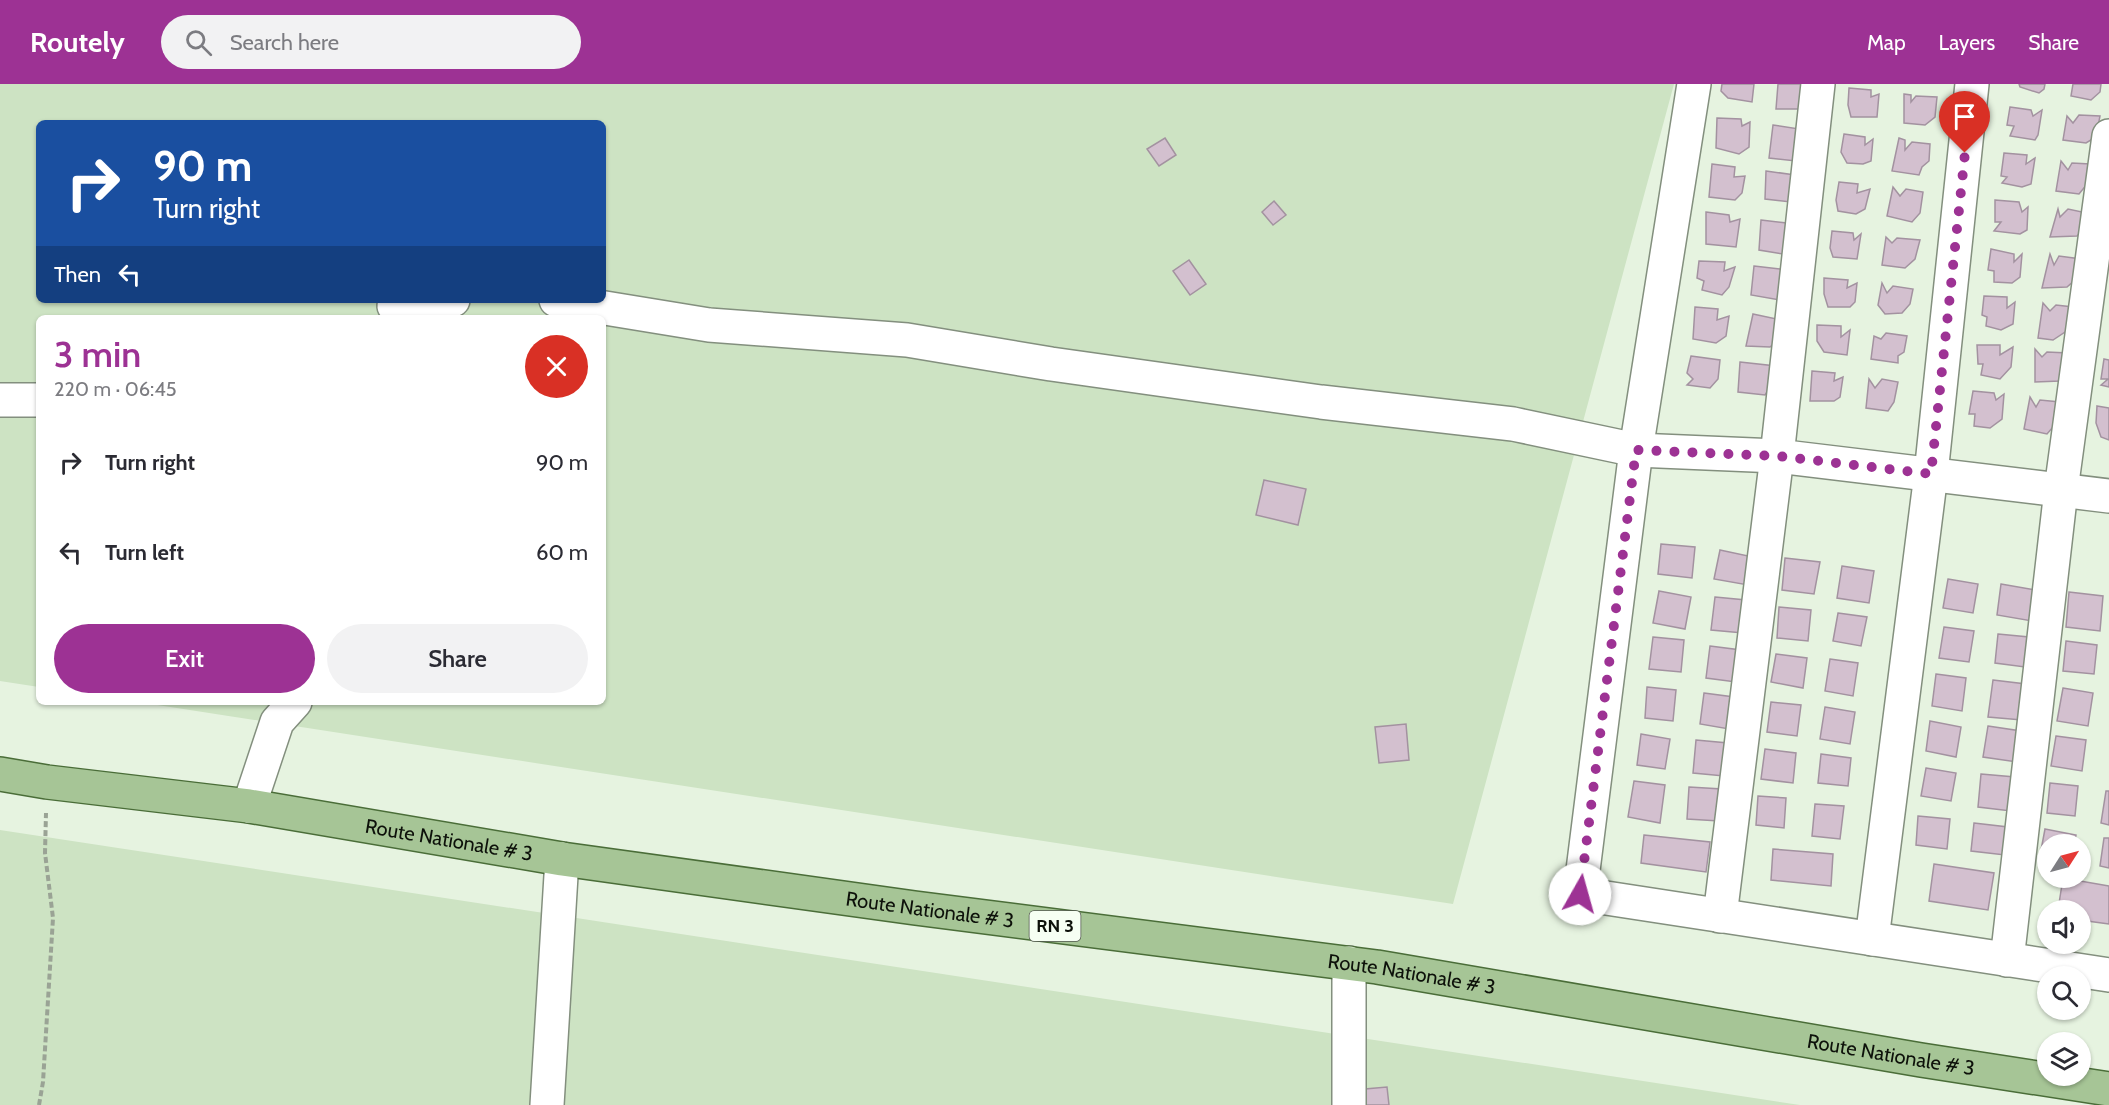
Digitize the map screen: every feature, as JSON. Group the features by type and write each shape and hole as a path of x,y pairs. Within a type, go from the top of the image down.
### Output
{"main road":[{"name":"Route Nationale # 3","path":"0,774 47,782 249,806 562,859 915,908 1349,963 1909,1058 2109,1089"}],"street":[{"path":"1694,84 1636,450 1580,894 2109,975"},
{"path":"1720,916 1777,456 1818,84"},
{"path":"1872,939 1931,474 1972,84"},
{"path":"2007,960 2061,490 2109,136"},
{"path":"394,306 424,303"},
{"path":"574,303 709,325 907,340 1050,364 1321,402 1513,424 1636,450 1777,456 2109,496"},
{"path":"0,400 36,400"},
{"path":"249,806 277,723 292,705"},
{"path":"547,1105 562,859"},
{"path":"1348,1105 1349,963"}],"path":[{"path":"39,1105 43,1083 53,918 45,853 47,782"}],"green space":[{"path":"0,84 1674,84 1453,904 158,705 606,705 606,315 36,315 36,687 0,681"},
{"path":"0,830 1800,1105 0,1105"}],"building":[{"path":"1722,84 1754,84 1752,102 1728,98 1721,91"},
{"path":"1778,84 1811,84 1801,109 1776,109"},
{"path":"2019,84 2045,84 2044,89 2039,93 2020,87"},
{"path":"2073,84 2101,84 2100,92 2091,100 2071,96"},
{"path":"1849,88 1871,90 1871,97 1879,94 1877,117 1851,117 1848,105"},
{"path":"1904,94 1911,95 1911,102 1916,96 1937,97 1935,117 1925,125 1904,123"},
{"path":"2010,107 2031,110 2033,116 2042,110 2035,140 2010,136 2014,126 2007,125"},
{"path":"2079,115 2100,116 2096,137 2086,143 2063,140 2067,116 2073,123"},
{"path":"1717,118 1741,119 1742,126 1750,122 1749,147 1739,154 1716,148"},
{"path":"1773,125 1806,130 1796,161 1769,158"},
{"path":"1844,134 1865,137 1865,145 1873,139 1871,161 1863,164 1847,163 1841,152"},
{"path":"1165,138 1176,155 1159,166 1147,149"},
{"path":"1899,138 1905,140 1905,150 1912,142 1930,144 1929,161 1922,167 1919,175 1892,171"},
{"path":"2004,153 2027,155 2026,164 2035,158 2031,184 2022,187 2002,183 2007,177 2001,176"},
{"path":"2061,161 2068,170 2072,163 2090,164 2088,183 2079,194 2056,191"},
{"path":"1712,164 1735,167 1734,177 1745,176 1742,193 1735,200 1709,197"},
{"path":"1766,171 1803,176 1791,202 1765,199"},
{"path":"1839,182 1858,184 1857,193 1870,189 1865,209 1856,214 1838,211 1836,200"},
{"path":"1893,187 1900,196 1906,189 1923,192 1920,213 1912,222 1887,216"},
{"path":"1995,200 2019,202 2022,212 2028,207 2027,230 2020,234 1994,231 2001,222 1995,222"},
{"path":"1274,201 1286,215 1273,225 1262,212"},
{"path":"2058,209 2060,217 2068,209 2087,213 2085,228 2077,236 2050,237"},
{"path":"1706,212 1729,215 1730,222 1740,219 1736,247 1706,244"},
{"path":"1761,220 1795,224 1783,254 1759,250"},
{"path":"1832,231 1853,233 1854,240 1861,234 1857,259 1833,257 1830,248"},
{"path":"1886,237 1892,243 1897,238 1920,240 1915,259 1905,268 1882,265"},
{"path":"1991,249 2014,254 2014,262 2022,254 2020,277 2012,283 1994,282 1994,271 1988,270"},
{"path":"2050,254 2054,265 2059,256 2081,259 2076,279 2067,287 2042,288"},
{"path":"1189,260 1206,284 1190,295 1173,271"},
{"path":"1699,261 1725,262 1724,271 1735,267 1729,287 1722,295 1702,290 1704,281 1697,278"},
{"path":"1754,266 1788,270 1780,300 1751,295"},
{"path":"1824,278 1848,280 1847,288 1857,283 1855,302 1850,307 1828,307 1824,294"},
{"path":"1882,283 1887,293 1893,286 1913,289 1910,304 1902,313 1885,314 1878,305"},
{"path":"1984,296 2007,297 2007,308 2015,302 2013,324 2001,330 1986,326 1987,317 1982,315"},
{"path":"2043,303 2050,311 2056,305 2073,307 2068,330 2053,340 2038,338"},
{"path":"1695,307 1718,309 1717,320 1729,316 1726,336 1716,343 1693,339"},
{"path":"1753,314 1781,320 1780,338 1770,347 1746,346"},
{"path":"1817,325 1841,326 1841,337 1850,330 1847,355 1824,352 1817,341"},
{"path":"1886,333 1907,336 1904,352 1898,356 1898,363 1871,359 1874,336 1881,339"},
{"path":"1977,345 2000,345 2000,355 2013,347 2011,367 2000,379 1981,375 1983,364 1978,364"},
{"path":"2035,349 2042,357 2047,352 2068,353 2060,381 2035,382"},
{"path":"1691,356 1720,360 1718,379 1710,388 1687,385 1693,379 1687,373"},
{"path":"2104,359 2109,360 2109,387 2101,385 2108,379 2101,379"},
{"path":"1740,362 1776,366 1773,383 1765,395 1738,392"},
{"path":"1812,371 1835,373 1834,381 1843,377 1840,397 1834,401 1810,401"},
{"path":"1869,379 1875,388 1882,379 1898,382 1894,402 1888,411 1866,408"},
{"path":"1973,391 1994,393 1996,400 2004,394 2002,419 1990,428 1974,426 1975,414 1969,414"},
{"path":"2030,397 2036,407 2040,400 2060,402 2059,420 2047,434 2024,429"},
{"path":"2097,406 2109,408 2109,440 2101,437 2096,423"},
{"path":"1264,480 1306,489 1298,525 1256,515"},
{"path":"1661,544 1695,547 1692,578 1658,574"},
{"path":"1720,550 1753,557 1748,585 1714,579"},
{"path":"1785,558 1820,562 1814,594 1782,590"},
{"path":"1842,566 1874,571 1869,603 1837,598"},
{"path":"1948,579 1978,584 1973,613 1943,608"},
{"path":"2001,584 2036,590 2032,621 1997,615"},
{"path":"1659,591 1691,597 1685,629 1653,623"},
{"path":"2069,592 2103,596 2100,631 2066,627"},
{"path":"1715,597 1746,600 1743,633 1711,630"},
{"path":"1779,607 1811,610 1808,641 1777,638"},
{"path":"1838,613 1867,617 1861,646 1833,641"},
{"path":"1944,627 1974,631 1969,662 1939,658"},
{"path":"1998,634 2029,637 2025,667 1995,663"},
{"path":"1653,637 1684,640 1681,672 1649,669"},
{"path":"2066,641 2097,645 2094,674 2063,671"},
{"path":"1710,646 1741,650 1736,682 1706,678"},
{"path":"1776,654 1807,658 1803,688 1771,682"},
{"path":"1830,659 1858,663 1853,696 1825,691"},
{"path":"1936,674 1966,678 1962,711 1932,706"},
{"path":"1993,680 2026,684 2022,720 1988,717"},
{"path":"1647,687 1676,690 1673,721 1645,718"},
{"path":"2063,688 2093,693 2088,726 2057,721"},
{"path":"1704,693 1734,697 1729,729 1700,724"},
{"path":"1771,702 1801,705 1797,736 1767,732"},
{"path":"1825,707 1855,712 1850,744 1820,739"},
{"path":"1930,721 1961,727 1956,757 1926,751"},
{"path":"1406,724 1409,760 1379,763 1375,727"},
{"path":"1988,726 2021,731 2017,762 1983,757"},
{"path":"1641,734 1670,739 1665,769 1637,765"},
{"path":"2056,736 2086,740 2082,771 2051,766"},
{"path":"1696,740 1728,743 1724,776 1693,773"},
{"path":"1765,749 1796,753 1793,783 1761,779"},
{"path":"1821,754 1851,758 1848,786 1818,783"},
{"path":"1926,768 1956,773 1951,801 1921,796"},
{"path":"1981,774 2015,777 2011,811 1978,807"},
{"path":"1634,781 1665,785 1660,823 1628,817"},
{"path":"2050,783 2078,786 2075,816 2047,813"},
{"path":"1689,787 1722,789 1719,821 1687,819"},
{"path":"2106,791 2109,791 2109,825 2101,823"},
{"path":"1758,796 1786,798 1784,828 1756,825"},
{"path":"1815,804 1844,806 1840,839 1812,836"},
{"path":"1918,816 1950,819 1947,849 1916,845"},
{"path":"1974,823 2008,827 2005,855 1971,851"},
{"path":"2045,829 2071,834 2044,834"},
{"path":"1644,835 1710,842 1706,872 1641,863"},
{"path":"2104,838 2109,838 2109,868 2100,866"},
{"path":"1773,849 1833,854 1831,886 1771,880"},
{"path":"1934,864 1994,873 1988,910 1929,901"},
{"path":"2091,883 2109,886 2109,924 2091,922 2091,900 2060,900 2061,888 2091,888"},
{"path":"1387,1087 1389,1105 1366,1105 1365,1089"}],"route":[{"path":"1580,894 1636,450 1777,456 1931,474 1965,153"}]}
